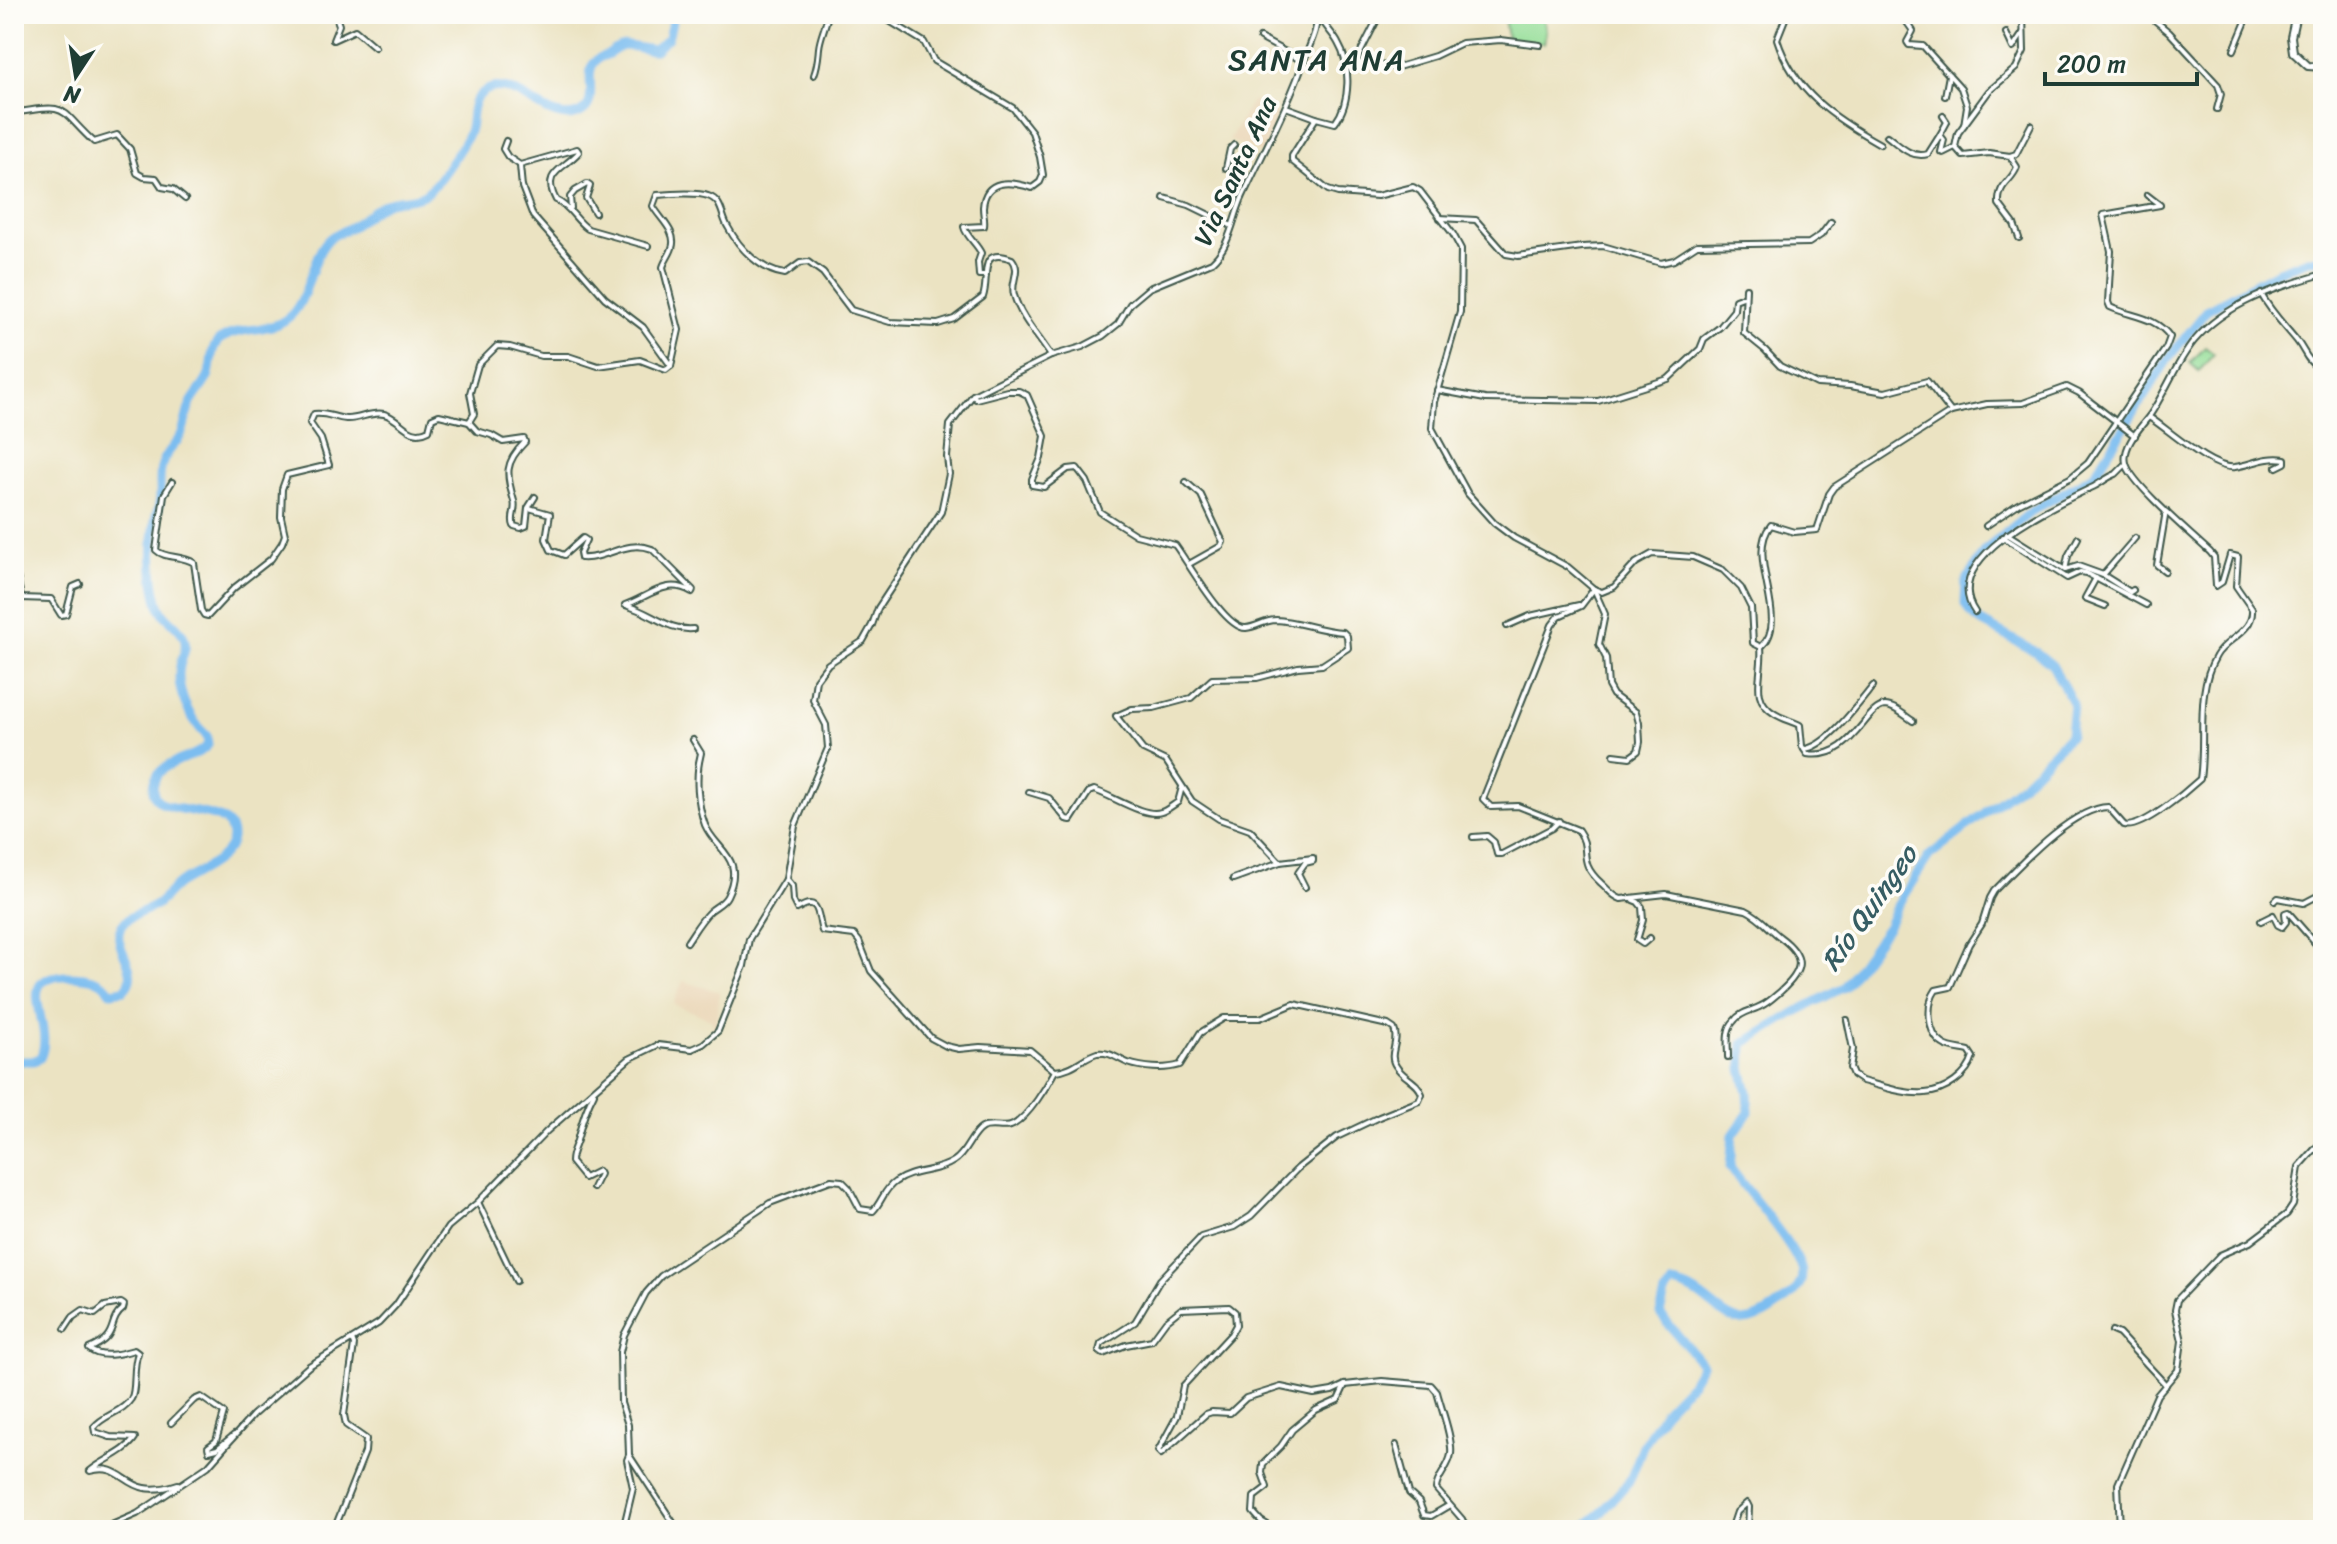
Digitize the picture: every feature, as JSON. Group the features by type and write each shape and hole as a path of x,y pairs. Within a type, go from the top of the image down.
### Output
{"main road":[{"path":"2296,14 2291,37 2293,52 2308,66 2323,67"}],"street":[{"path":"335,14 339,25 333,40 355,30 375,47"},
{"path":"814,75 828,14"},
{"path":"878,14 924,42 934,61 1013,108 1032,132 1043,175 1040,182 1032,188 1012,183 995,184 988,190 983,206 984,226 964,227 981,253 979,275 986,275"},
{"path":"1286,107 1335,123 1341,115 1346,65 1338,43 1318,14"},
{"name":"Via Santa Ana","path":"597,1087 643,1050 658,1045 692,1049 718,1031 744,966 749,939 786,879 795,826 828,748 826,725 813,700 816,680 828,664 863,641 878,608 941,512 949,474 950,425 973,395 1051,356 1082,347 1110,332 1130,304 1149,288 1212,262 1222,251 1242,199 1286,107 1316,29 1318,14"},
{"path":"1355,63 1380,14"},
{"path":"1787,14 1777,39 1789,65 1824,109 1880,144"},
{"path":"1901,14 1913,31 1907,42 1909,45 1923,46 1964,96 1967,106 1964,128"},
{"path":"2023,14 2024,51 2016,68 1989,91 1955,139 1955,147 1963,156 1989,153 2010,156 2016,154 2031,125"},
{"path":"2147,14 2169,32 2218,85 2221,94 2217,109"},
{"path":"2234,50 2249,14"},
{"path":"2006,33 2013,48 2025,31"},
{"path":"1260,38 1304,62"},
{"path":"1346,65 1398,67 1435,56 1462,43 1501,40 1540,45"},
{"path":"1945,96 1949,75"},
{"path":"14,113 59,108 68,113 94,142 117,135 130,149 137,173 156,178 162,187 173,189 185,199"},
{"path":"1887,136 1909,153 1924,156 1947,122 1943,116"},
{"path":"1316,118 1292,156 1292,161 1314,181 1338,193 1377,196 1413,187 1420,191 1458,242 1462,266 1458,326 1437,390 1432,428 1468,494 1494,523 1534,551 1580,575 1594,589 1605,614 1599,644 1606,658 1608,686 1613,695 1636,712 1639,723 1638,751 1630,757 1614,755"},
{"path":"1940,135 1944,140 1941,152 1955,147"},
{"path":"506,141 503,149 520,165"},
{"path":"1226,168 1230,149 1234,145"},
{"path":"520,165 577,149 579,152 571,161 551,177 550,184 556,200 571,208"},
{"path":"2010,156 2017,167 2003,185 1999,204 2014,224 2019,238"},
{"path":"520,165 522,187 533,216 605,298 643,327 671,366"},
{"path":"595,213 586,198 590,186 587,184 570,197 571,208 581,224 588,229 648,246"},
{"path":"469,422 474,414 470,393 478,365 497,346 504,345 541,356 568,356 598,366 634,360 666,370 671,366 679,330 663,267 673,241 669,229 653,206 657,195 708,196 718,202 727,226 766,269 785,274 800,263 808,262 823,273 851,310 890,322 938,324 954,319 983,297 986,263 993,256 1007,257 1016,264 1012,288 1015,300 1051,356"},
{"path":"1986,526 2018,504 2070,478 2083,467 2118,423 2166,348 2170,337 2152,320 2110,307 2108,293 2111,251 2102,218 2106,212 2160,205 2147,195"},
{"path":"1164,198 1189,205 1232,226"},
{"path":"1440,218 1476,220 1506,254 1518,256 1603,246 1661,263 1674,260 1697,245 1809,243 1821,235 1831,222"},
{"path":"1847,1020 1853,1049 1850,1068 1853,1075 1862,1081 1926,1094 1955,1082 1970,1068 1973,1057 1969,1051 1946,1046 1937,1038 1931,1027 1932,995 1936,990 1950,987 1969,944 1982,924 1994,891 2053,833 2092,811 2108,807 2130,828 2162,809 2200,779 2205,695 2210,669 2220,650 2250,621 2252,612 2250,604 2236,586 2238,557 2232,554 2229,557 2222,582 2216,586 2214,557 2166,511 2126,464 2126,455 2133,434 2149,417 2196,340 2261,294 2323,274"},
{"path":"1746,288 1743,297 1746,304 1744,333 1780,366 1817,384 1885,392 1927,381 1951,412"},
{"path":"2261,294 2276,320 2299,344 2309,361 2317,367 2323,366"},
{"path":"1437,390 1485,399 1598,401 1668,379 1700,349 1704,339 1720,327 1734,310 1735,300 1743,297"},
{"path":"1913,721 1894,708 1884,706 1876,709 1851,739 1826,755 1807,754 1800,725 1773,713 1760,699 1761,647 1769,636 1772,620 1763,568 1765,531 1771,525 1794,532 1817,530 1834,487 1951,412 1987,404 2023,403 2067,387 2133,434"},
{"path":"973,395 976,399 1007,391 1027,395 1045,436 1032,485 1044,487 1068,469 1077,468 1087,481 1100,512 1136,535 1175,545 1222,613 1237,626 1244,628 1280,620 1343,632 1349,642 1348,648 1322,665 1298,667 1257,678 1212,679 1191,698 1118,714 1117,719 1130,730 1143,750 1166,761 1192,801 1219,819 1250,830 1280,862"},
{"path":"172,482 164,495 156,550 159,554 194,563 201,610 208,616 234,588 271,559 282,543 285,535 281,517 282,489 287,475 329,465 321,439 310,423 312,415 327,414 345,419 385,414 410,431 421,433 429,430 432,418 439,415 469,422 477,431 503,442 521,438 525,440 510,458 508,487 514,501 514,526 526,526 528,508 535,497"},
{"path":"2149,417 2197,453 2216,462 2235,467 2267,458 2285,459 2285,463 2277,467"},
{"path":"1975,612 1969,604 1971,575 1986,554 2005,536 2062,501 2098,484 2126,464"},
{"path":"1186,482 1201,495 1223,542 1189,564"},
{"path":"528,508 550,514 546,539 551,550 564,555 583,538 586,540 581,558 589,559 631,546 652,549 693,590 681,586 652,590 625,605 679,630 693,629"},
{"path":"2165,571 2157,565 2166,511"},
{"path":"2005,536 2065,570 2078,566 2103,575 2130,592 2133,590"},
{"path":"2005,536 2067,578 2080,572 2146,605"},
{"path":"2065,570 2068,556 2078,538"},
{"path":"2103,575 2135,538"},
{"path":"1594,589 1602,592 1609,590 1636,563 1652,554 1693,557 1723,570 1734,579 1751,608 1753,643 1761,647"},
{"path":"14,560 21,598 51,599 61,615 66,614 73,587 80,584"},
{"path":"2096,578 2085,598 2105,606"},
{"path":"1594,589 1581,606 1559,616 1552,625 1483,794 1485,802 1491,807 1518,806 1578,830 1582,835 1587,868 1615,897 1631,899 1666,894 1746,910 1758,915 1798,954 1797,974 1790,982 1763,1005 1731,1022 1727,1035 1728,1057"},
{"path":"1507,626 1530,616 1581,606"},
{"path":"1804,749 1811,749 1837,728 1873,686"},
{"path":"687,942 711,910 726,899 732,868 728,854 706,827 696,772 701,753 693,740"},
{"path":"1029,792 1049,798 1062,816 1071,820 1089,792 1094,790 1152,813 1162,812 1178,802 1182,784"},
{"path":"1473,837 1487,836 1494,842 1497,854 1502,854 1552,828 1559,821"},
{"path":"1233,879 1280,862 1313,858 1298,873 1305,887"},
{"path":"786,879 792,886 797,909 809,904 815,906 822,931 847,933 859,941 871,971 931,1038 959,1049 1030,1050 1055,1071"},
{"path":"2275,901 2278,898 2304,903 2323,893"},
{"path":"1631,899 1638,902 1643,913 1637,940 1643,944 1650,938"},
{"path":"2261,921 2273,915 2282,927 2286,922 2285,913 2288,912 2323,952"},
{"path":"623,1530 633,1488 627,1460 628,1425 621,1403 621,1344 643,1297 656,1280 760,1208 824,1182 836,1179 845,1183 860,1209 869,1213 873,1211 897,1180 954,1161 963,1154 980,1129 1012,1126 1038,1099 1055,1071 1080,1064 1097,1053 1113,1055 1136,1065 1170,1068 1180,1065 1200,1033 1224,1018 1260,1018 1294,1004 1388,1025 1394,1029 1397,1041 1392,1056 1395,1066 1420,1088 1422,1094 1419,1101 1337,1137 1298,1168 1251,1216 1234,1227 1201,1237 1160,1280 1135,1322 1099,1351 1103,1354 1152,1340 1166,1321 1181,1309 1229,1307 1235,1312 1236,1325 1231,1334 1183,1386 1177,1416 1158,1451 1161,1454 1206,1414 1230,1413 1246,1398 1281,1387 1314,1394 1345,1385 1397,1381 1426,1383 1434,1388 1451,1451 1436,1489 1462,1519 1467,1530"},
{"path":"593,1188 600,1174 598,1171 584,1178 571,1162 571,1153 578,1140 580,1122 597,1087"},
{"path":"100,1530 137,1514 208,1466 264,1404 309,1366 379,1323 396,1305 448,1227 597,1087"},
{"path":"2120,1530 2118,1484 2157,1395 2178,1370 2182,1341 2175,1310 2177,1300 2220,1255 2250,1242 2287,1214 2293,1205 2299,1167 2323,1140"},
{"path":"478,1202 516,1281"},
{"path":"65,1329 73,1317 83,1310 95,1314 105,1306 121,1303 123,1309 118,1312 106,1340 89,1349 103,1355 134,1350 138,1353 130,1401 94,1427 95,1432 110,1437 135,1438 131,1444 90,1471 101,1468 115,1471 143,1488 170,1487 184,1482"},
{"path":"2112,1331 2119,1334 2166,1385"},
{"path":"334,1530 365,1452 366,1439 349,1429 344,1415 354,1345 352,1340"},
{"path":"1276,1530 1253,1512 1254,1497 1267,1487 1262,1473 1263,1464 1292,1430 1316,1410 1338,1400 1345,1385"},
{"path":"171,1423 201,1397 224,1413 216,1441 208,1447 209,1451 217,1449 239,1431"},
{"path":"1396,1445 1409,1493 1419,1502 1424,1515 1431,1516 1448,1506"},
{"path":"629,1455 678,1530"},
{"path":"1731,1530 1737,1512 1747,1503 1748,1530"}],"shaded area":[{"path":"1253,100 1279,115 1262,154 1229,140"},
{"path":"683,981 720,992 718,1027 714,1031 711,1019 673,1004"}],"green space":[{"path":"1504,14 1543,14 1546,31 1544,43 1507,40"},
{"path":"2205,347 2214,354 2199,371 2190,363"}],"waterway":[{"path":"14,1061 40,1058 44,1043 38,988 45,980 59,976 92,978 111,992 124,990 130,975 120,942 121,927 132,916 156,905 178,884 218,859 230,846 229,826 219,818 174,808 154,795 154,782 163,769 208,745 207,736 195,722 182,694 179,675 185,641 182,632 159,605 152,552 160,500 161,466 180,437 191,403 208,377 217,342 230,334 268,327 285,320 299,305 319,253 330,238 386,203 422,196 430,189 465,139 475,101 485,91 496,87 508,89 556,114 568,116 580,113 590,102 593,64 623,46 655,50 668,38 674,14"},
{"name":"Río Quingeo","path":"1580,1530 1602,1512 1630,1480 1643,1446 1664,1411 1691,1383 1702,1364 1660,1314 1665,1294 1672,1284 1692,1290 1728,1317 1747,1321 1762,1316 1785,1301 1801,1280 1800,1265 1793,1252 1730,1167 1733,1135 1749,1112 1742,1069 1743,1044 1844,987 1888,926 1895,909 1929,856 2023,783 2070,735 2073,704 2052,665 2036,652 1981,622 1965,604 1966,582 1984,551 2032,511 2094,475 2170,356 2208,309 2276,272 2308,260 2323,259"}],"district":[{"name":"SANTA ANA","path":"1317,60"}]}
